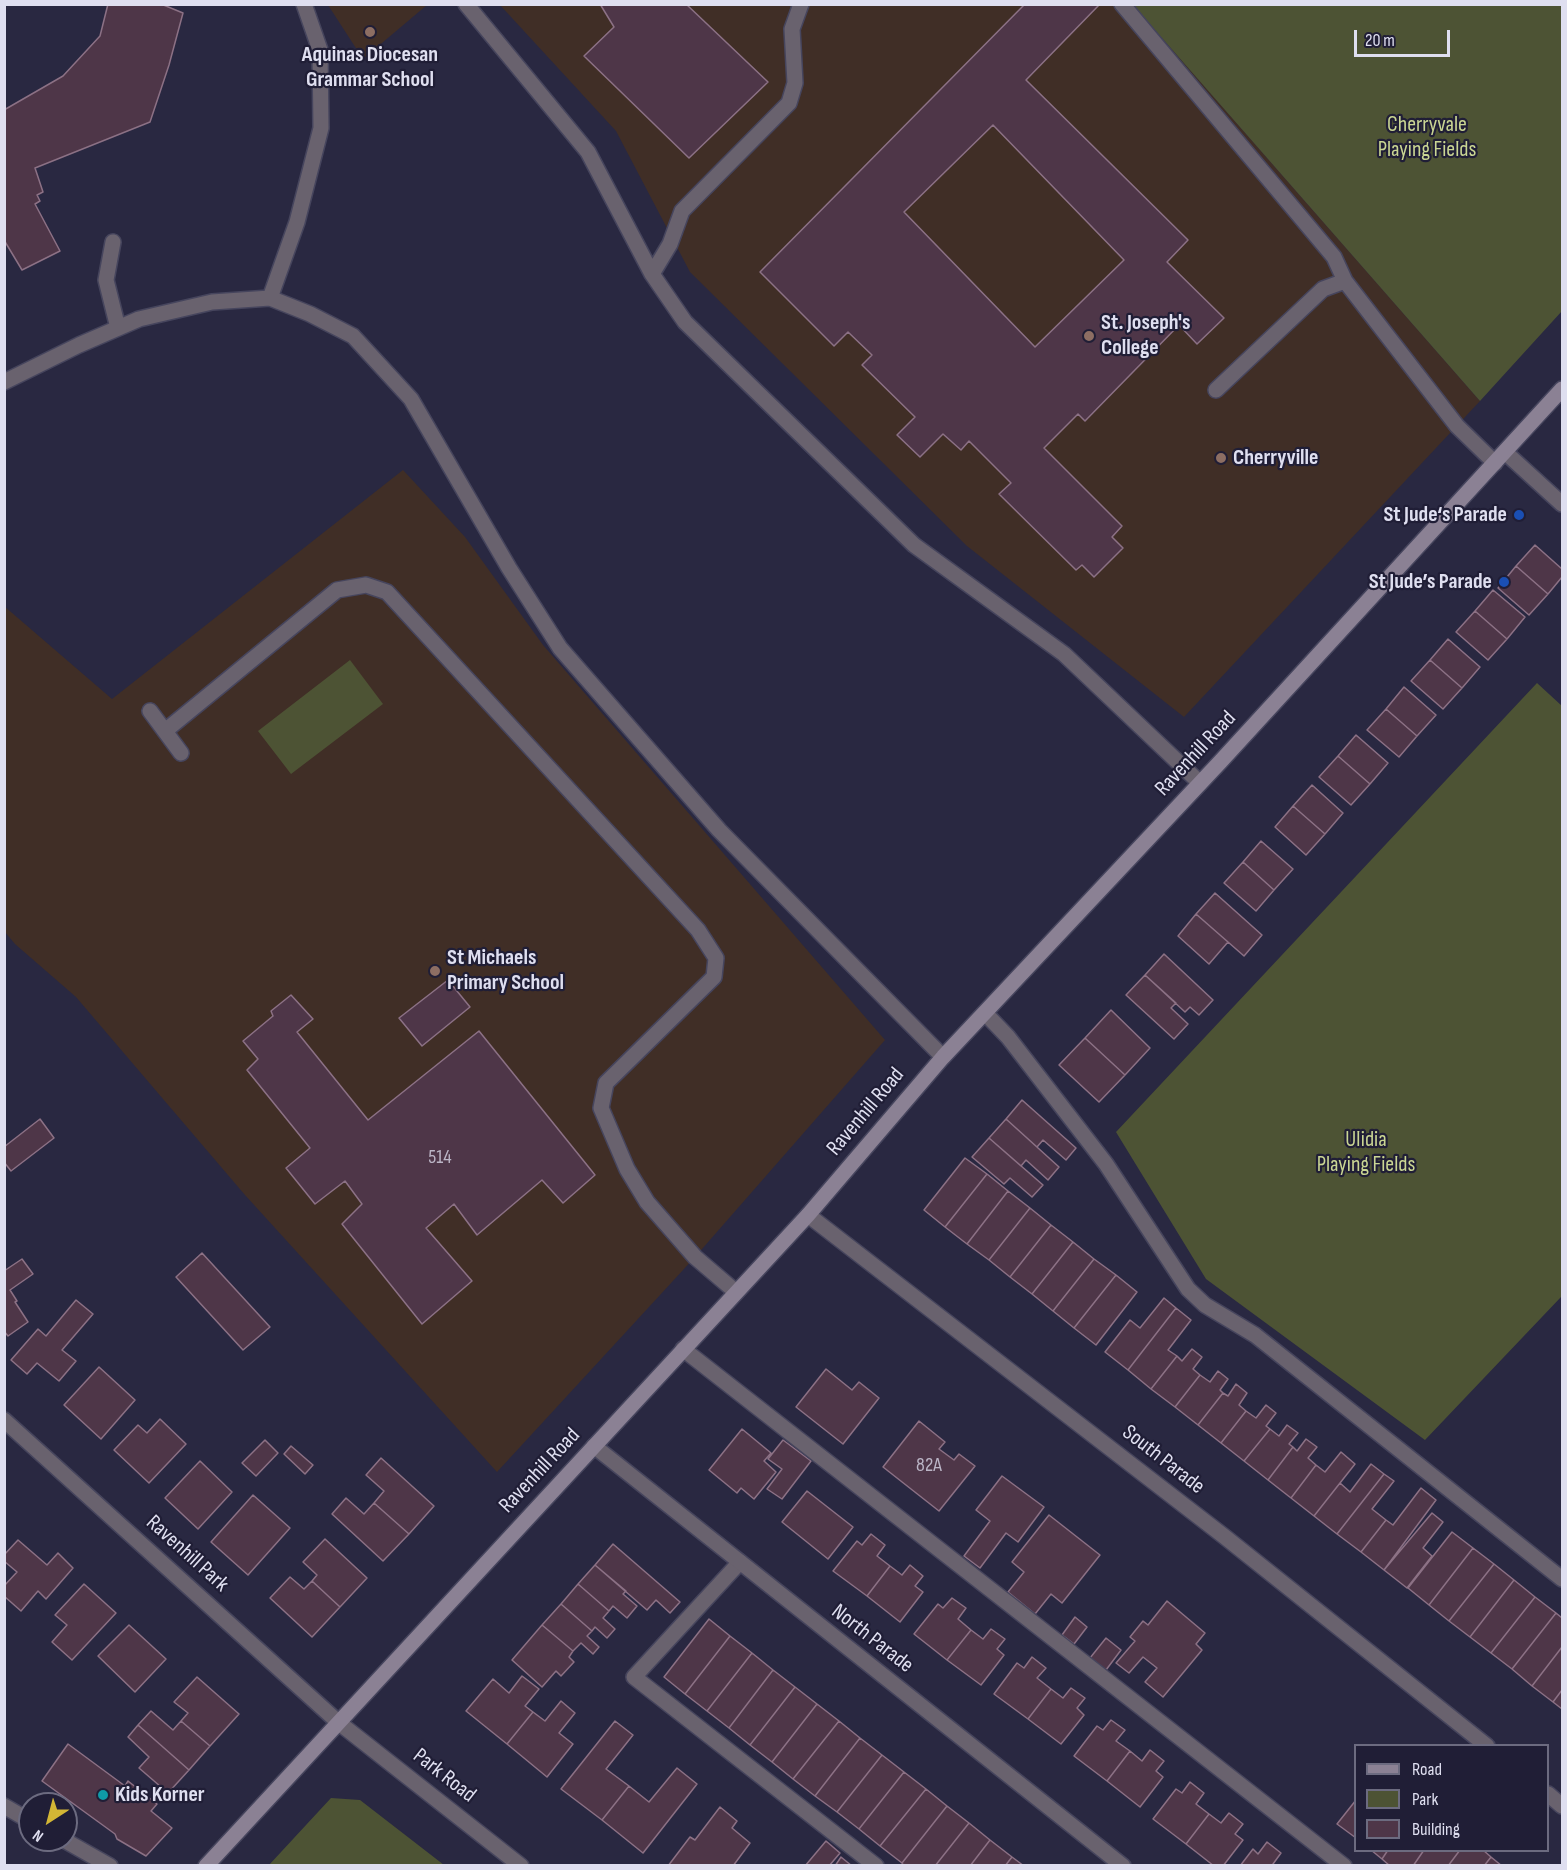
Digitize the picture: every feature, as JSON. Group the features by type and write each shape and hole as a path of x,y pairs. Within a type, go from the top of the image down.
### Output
{"main road":[{"name":"Ravenhill Road","path":"206,1866 808,1215 943,1057 1200,783 1563,389"}],"street":[{"path":"270,298 297,222 321,128 320,50 304,4"},
{"path":"466,4 588,153 651,274 685,322 914,545 1064,654 1200,783"},
{"path":"651,274 670,244 682,212 789,103 795,83 792,29 801,4"},
{"path":"1122,4 1334,257 1345,280 1456,426 1563,504"},
{"path":"113,242 106,280 118,328"},
{"path":"1216,390 1323,289 1345,280"},
{"path":"4,382 139,319 212,302 270,298 310,314 353,336 411,399 503,558 560,648 719,830 943,1057"},
{"path":"165,732 338,590 366,585 387,592 698,930 716,958 714,977 606,1083 601,1108 627,1169 648,1202 695,1257 736,1292"},
{"path":"150,711 181,753"},
{"path":"985,1013 1008,1036 1106,1164 1188,1289 1205,1305 1255,1335 1563,1579"},
{"name":"South Parade","path":"808,1215 1225,1537 1484,1744"},
{"path":"683,1349 1344,1866"},
{"name":"Ravenhill Park","path":"4,1419 338,1722"},
{"name":"North Parade","path":"594,1446 1123,1866"},
{"path":"740,1562 634,1677 876,1866"},
{"name":"Park Road","path":"338,1722 521,1866"},
{"path":"1549,1795 1563,1806"},
{"path":"4,1806 18,1814"},
{"path":"78,1848 110,1866"}],"shaded area":[{"name":"Aquinas Diocesan Grammar School","path":"328,5 427,5 363,59"},
{"name":"St. Joseph's College","path":"500,5 1133,5 1480,401 1184,717 967,546 690,272 616,131"},
{"name":"St Michaels Primary School","path":"403,470 465,537 543,645 885,1040 695,1257 497,1472 245,1195 76,997 15,944 5,932 4,606 112,699"}],"green space":[{"name":"Cherryvale Playing Fields","path":"1133,5 1562,5 1562,311 1480,401"},
{"path":"350,660 383,704 291,774 258,731"},
{"name":"Ulidia Playing Fields","path":"1537,683 1562,706 1562,1298 1425,1440 1206,1279 1116,1132"},
{"path":"331,1798 360,1800 444,1865 269,1865"}],"building":[{"path":"108,4 161,4 183,13 169,65 150,122 35,168 43,192 37,195 40,201 35,204 60,251 22,270 4,240 4,110 63,76 100,36"},
{"path":"600,4 686,4 768,82 689,158 584,56 614,27"},
{"path":"1025,4 1100,4 1026,80 1188,240 1167,262 1224,318 1197,344 1179,325 1085,421 1078,414 1044,448 1122,526 1112,537 1123,548 1094,577 1082,565 1076,570 999,494 1011,483 969,441 961,450 943,434 920,457 897,435 915,417 862,365 872,355 848,332 834,346 760,272","holes":["993,125 1124,260 1035,347 904,212"]},
{"path":"1535,545 1562,569 1562,577 1548,594 1516,566"},
{"path":"1516,566 1548,594 1529,615 1498,588"},
{"path":"1493,590 1525,617 1507,639 1475,611"},
{"path":"1475,611 1507,639 1488,660 1456,632"},
{"path":"1448,639 1480,667 1462,688 1430,660"},
{"path":"1430,660 1462,688 1443,709 1411,681"},
{"path":"1404,687 1436,715 1417,736 1386,709"},
{"path":"1386,709 1417,736 1399,757 1367,730"},
{"path":"1356,735 1388,763 1370,784 1338,756"},
{"path":"1338,756 1370,784 1351,805 1319,777"},
{"path":"1312,785 1343,813 1325,834 1293,806"},
{"path":"1293,806 1325,834 1306,855 1275,827"},
{"path":"1261,841 1293,869 1274,890 1243,862"},
{"path":"1243,862 1274,890 1256,911 1224,883"},
{"path":"1215,893 1262,935 1244,956 1196,914"},
{"path":"1196,914 1228,942 1209,964 1178,936"},
{"path":"1164,954 1213,1000 1199,1015 1190,1007 1185,1012 1145,975"},
{"path":"1145,975 1176,1003 1171,1008 1188,1024 1174,1039 1126,995"},
{"path":"448,980 470,1007 422,1046 399,1018"},
{"name":"St Michaels Primary School","path":"291,995 313,1019 297,1032 368,1120 479,1031 595,1175 563,1203 542,1180 477,1235 454,1204 426,1228 472,1281 422,1324 342,1224 362,1204 345,1181 315,1204 286,1168 310,1148 247,1070 258,1059 243,1041 273,1016 271,1011"},
{"path":"1111,1010 1150,1048 1125,1075 1085,1038"},
{"path":"1085,1038 1125,1075 1099,1102 1059,1065"},
{"path":"1022,1100 1076,1148 1066,1160 1043,1140 1037,1147 1006,1119"},
{"path":"40,1119 54,1138 11,1171 4,1162 4,1147"},
{"path":"1006,1119 1059,1167 1048,1180 1026,1160 1021,1166 989,1138"},
{"path":"989,1138 1043,1185 1032,1197 1010,1178 1004,1184 972,1157"},
{"path":"965,1158 987,1174 945,1227 924,1210"},
{"path":"987,1174 1008,1191 967,1244 945,1227"},
{"path":"1008,1191 1030,1208 989,1260 967,1244"},
{"path":"1030,1208 1051,1225 1010,1277 989,1260"},
{"path":"1051,1225 1073,1242 1032,1294 1010,1277"},
{"path":"1073,1242 1094,1259 1053,1311 1032,1294"},
{"path":"202,1253 270,1327 243,1350 176,1277"},
{"path":"22,1259 33,1274 10,1290 28,1322 8,1336 4,1331 4,1271"},
{"path":"1094,1259 1116,1275 1074,1328 1053,1311"},
{"path":"1116,1275 1137,1292 1096,1345 1074,1328"},
{"path":"1164,1298 1176,1308 1128,1370 1105,1352 1130,1320 1140,1328"},
{"path":"76,1300 93,1314 62,1350 76,1361 59,1381 37,1363 27,1374 11,1360 38,1329 46,1336"},
{"path":"1176,1308 1191,1320 1168,1350 1177,1356 1151,1389 1128,1370"},
{"path":"1192,1349 1202,1357 1193,1369 1200,1375 1175,1407 1151,1389 1177,1356 1182,1361"},
{"path":"99,1367 135,1400 101,1439 64,1405"},
{"path":"826,1369 852,1390 859,1382 879,1398 843,1444 796,1407"},
{"path":"1218,1371 1228,1379 1220,1390 1223,1393 1198,1425 1175,1407 1200,1375 1210,1382"},
{"path":"1236,1384 1247,1393 1239,1405 1246,1411 1221,1443 1198,1425 1223,1393 1228,1396"},
{"path":"1266,1405 1276,1413 1266,1426 1270,1429 1244,1461 1221,1443 1246,1411 1256,1418"},
{"path":"160,1419 186,1444 149,1483 114,1450 138,1425 147,1433"},
{"path":"919,1421 945,1442 939,1449 954,1460 959,1454 975,1466 939,1511 883,1467"},
{"path":"1287,1425 1298,1433 1289,1444 1293,1447 1268,1480 1244,1461 1270,1429 1279,1436"},
{"path":"742,1429 771,1453 764,1461 776,1472 754,1499 741,1488 737,1493 709,1470"},
{"path":"1306,1439 1317,1447 1308,1458 1316,1465 1291,1498 1268,1480 1293,1447 1297,1451"},
{"path":"265,1440 278,1453 256,1476 242,1463"},
{"path":"783,1440 811,1461 782,1499 767,1489 782,1469 768,1459"},
{"path":"291,1446 313,1465 305,1474 284,1454"},
{"path":"1341,1452 1355,1464 1314,1516 1291,1498 1316,1465 1325,1472"},
{"path":"381,1458 434,1506 409,1534 374,1503 384,1491 366,1475"},
{"path":"200,1461 232,1492 198,1529 165,1498"},
{"path":"1371,1464 1384,1474 1337,1534 1314,1516 1340,1483 1350,1492"},
{"path":"1384,1474 1394,1481 1372,1509 1386,1520 1361,1552 1337,1534"},
{"path":"1002,1476 1044,1507 1018,1542 1006,1533 980,1568 964,1556 990,1521 976,1510"},
{"path":"1421,1488 1436,1500 1384,1570 1361,1552 1386,1520 1393,1525"},
{"path":"807,1491 853,1527 828,1559 782,1522"},
{"path":"253,1495 290,1528 248,1575 211,1542"},
{"path":"346,1498 364,1514 374,1503 409,1534 383,1561 332,1514"},
{"path":"1432,1513 1443,1522 1423,1548 1432,1556 1407,1588 1384,1570"},
{"path":"1049,1515 1100,1555 1062,1603 1051,1594 1035,1614 1008,1592 1024,1572 1012,1562"},
{"path":"1452,1532 1473,1548 1429,1605 1408,1588"},
{"path":"871,1534 885,1545 877,1556 890,1566 867,1596 833,1571 857,1541 862,1545"},
{"path":"325,1539 367,1578 340,1607 312,1581 317,1575 303,1562"},
{"path":"18,1540 47,1565 58,1553 73,1568 46,1599 38,1591 21,1611 4,1596 4,1586 17,1572 4,1561 4,1555"},
{"path":"613,1544 680,1602 670,1613 656,1600 647,1610 595,1565"},
{"path":"1473,1548 1494,1564 1449,1621 1429,1605"},
{"path":"1494,1564 1514,1580 1470,1637 1449,1621"},
{"path":"595,1565 626,1591 623,1594 637,1606 627,1618 613,1606 609,1611 578,1584"},
{"path":"910,1565 923,1576 915,1586 923,1592 900,1622 867,1596 890,1566 902,1575"},
{"path":"290,1577 304,1589 312,1581 340,1607 312,1637 270,1598"},
{"path":"1514,1580 1535,1597 1491,1653 1470,1637"},
{"path":"84,1584 116,1613 72,1660 52,1642 67,1625 55,1615"},
{"path":"578,1584 609,1611 603,1618 615,1629 607,1638 595,1627 592,1631 561,1604"},
{"path":"1535,1597 1556,1613 1512,1669 1491,1653"},
{"path":"952,1598 966,1608 958,1619 971,1630 947,1660 914,1634 938,1604 943,1608"},
{"path":"1167,1601 1205,1633 1196,1644 1202,1650 1163,1697 1145,1682 1157,1668 1143,1657 1129,1673 1116,1663 1135,1641 1130,1637 1143,1621 1148,1625"},
{"path":"561,1604 592,1631 587,1636 599,1647 593,1654 581,1643 573,1651 542,1625"},
{"path":"1556,1613 1562,1618 1562,1647 1532,1686 1512,1669"},
{"path":"1075,1617 1087,1627 1074,1644 1062,1635"},
{"path":"709,1619 730,1636 685,1694 664,1677"},
{"path":"129,1625 166,1659 135,1692 98,1656"},
{"path":"542,1625 573,1651 569,1657 574,1662 561,1676 556,1671 542,1687 512,1660"},
{"path":"991,1629 1005,1639 997,1649 1004,1655 981,1685 947,1660 971,1630 983,1639"},
{"path":"730,1636 752,1653 707,1711 685,1694"},
{"path":"1106,1638 1121,1650 1106,1670 1090,1658"},
{"path":"1562,1647 1562,1690 1553,1702 1532,1686"},
{"path":"752,1653 773,1670 729,1728 707,1711"},
{"path":"1032,1657 1046,1668 1037,1678 1051,1689 1028,1719 994,1694 1017,1663 1024,1668"},
{"path":"773,1670 795,1687 750,1745 729,1728"},
{"path":"522,1676 539,1689 525,1706 533,1712 507,1744 466,1711 493,1679 509,1693"},
{"path":"197,1677 239,1714 210,1746 181,1721 188,1713 174,1702"},
{"path":"795,1687 817,1704 772,1762 750,1745"},
{"path":"1071,1688 1085,1698 1077,1708 1084,1715 1061,1744 1028,1719 1051,1689 1063,1698"},
{"path":"1562,1690 1562,1709 1553,1702"},
{"path":"561,1701 575,1713 559,1733 573,1744 547,1777 507,1744 533,1712 545,1721"},
{"path":"817,1704 839,1721 793,1779 772,1762"},
{"path":"151,1711 173,1730 181,1721 210,1746 189,1770 138,1725"},
{"path":"1111,1720 1125,1730 1116,1741 1130,1751 1107,1781 1074,1756 1097,1726 1103,1730"},
{"path":"615,1721 633,1735 606,1769 629,1786 602,1820 561,1789"},
{"path":"839,1721 860,1738 815,1796 793,1779"},
{"path":"138,1725 189,1770 168,1793 139,1768 149,1757 128,1737"},
{"path":"860,1738 882,1755 837,1812 815,1796"},
{"name":"Kids Korner","path":"68,1744 125,1786 128,1781 157,1804 151,1811 172,1828 146,1856 117,1839 115,1834 78,1807 78,1792 57,1792 42,1781"},
{"path":"1150,1750 1164,1761 1156,1771 1163,1777 1140,1807 1107,1781 1130,1751 1142,1761"},
{"path":"882,1755 904,1772 859,1829 837,1812"},
{"path":"677,1768 697,1784 643,1853 602,1820 629,1786 649,1802"},
{"path":"904,1772 926,1789 880,1846 859,1829"},
{"path":"1190,1782 1204,1793 1196,1804 1209,1814 1186,1844 1153,1819 1176,1789 1182,1793"},
{"path":"926,1789 947,1806 902,1863 880,1846"},
{"path":"1354,1803 1354,1837 1337,1824"},
{"path":"947,1806 969,1823 935,1866 904,1866 902,1863"},
{"path":"720,1807 737,1821 732,1828 750,1843 733,1866 668,1866 690,1837 695,1840"},
{"path":"1229,1813 1243,1824 1235,1834 1243,1840 1223,1866 1214,1866 1186,1844 1209,1814 1221,1823"},
{"path":"969,1823 990,1840 970,1866 935,1866"},
{"path":"990,1840 1012,1857 1005,1866 970,1866"},
{"path":"826,1841 840,1853 829,1866 805,1866"},
{"path":"1267,1842 1281,1853 1273,1864 1275,1866 1240,1866 1253,1849 1258,1854"},
{"path":"1373,1852 1387,1852 1382,1859"},
{"path":"1387,1852 1423,1852 1413,1866 1390,1866 1382,1859"},
{"path":"1423,1852 1458,1852 1448,1866 1413,1866"},
{"path":"1458,1852 1485,1852 1491,1857 1484,1866 1448,1866"},
{"path":"841,1857 852,1866 835,1866"},
{"path":"1012,1857 1024,1866 1005,1866"},
{"path":"1491,1857 1502,1866 1484,1866"}],"place":[{"name":"Aquinas Diocesan Grammar School","path":"370,32"},
{"name":"St. Joseph's College","path":"1089,336"},
{"name":"Cherryville","path":"1221,458"},
{"name":"St Jude‘s Parade","path":"1519,515"},
{"name":"St Jude’s Parade","path":"1504,582"},
{"name":"St Michaels Primary School","path":"435,971"},
{"name":"Kids Korner","path":"103,1795"}]}
